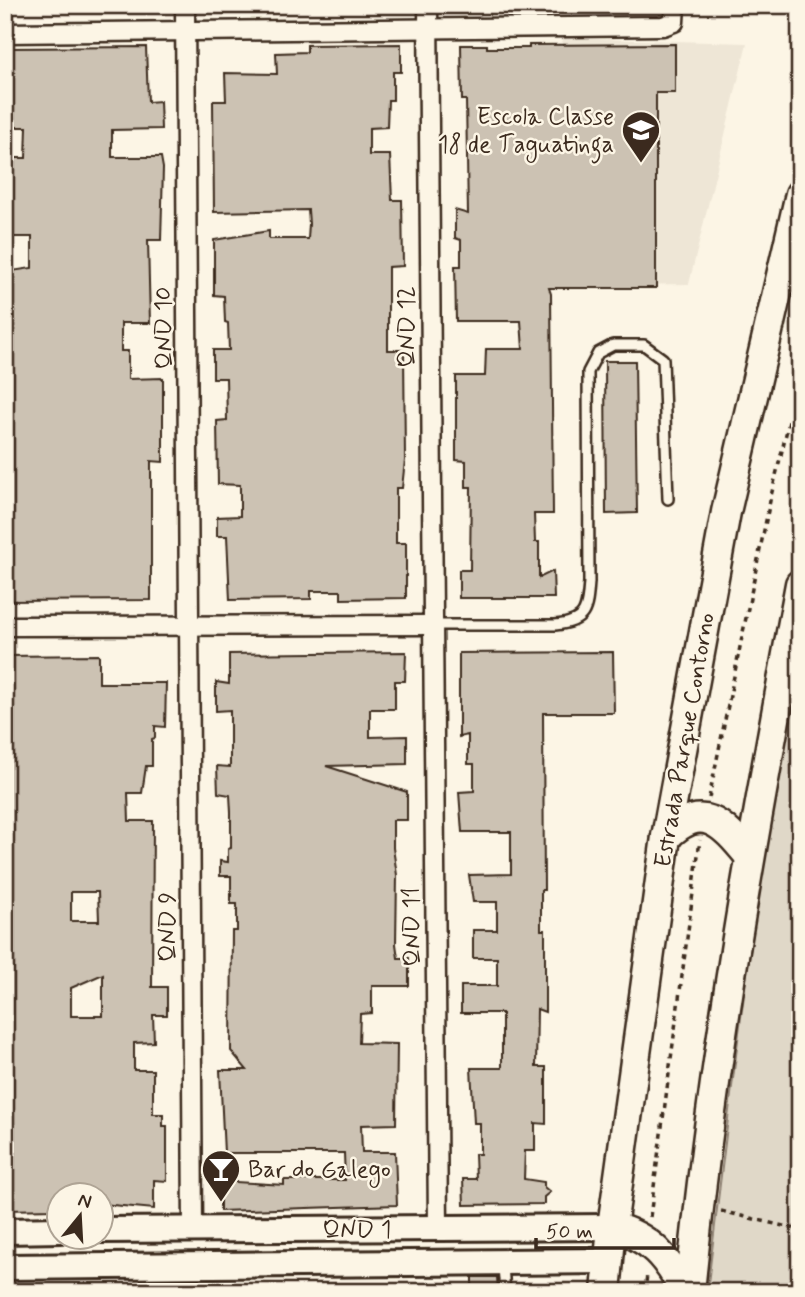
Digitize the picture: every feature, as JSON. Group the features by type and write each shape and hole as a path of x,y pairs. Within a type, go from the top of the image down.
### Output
{"highway":[{"name":"Estrada Parque Contorno","path":"606,1292 612,1227 666,837 726,512 800,194"},
{"path":"688,1292 749,856 800,584"},
{"path":"666,837 684,820 704,819 723,826 749,856"},
{"path":"612,1227 629,1231 652,1245 671,1266 688,1292"}],"main road":[{"name":"QND 1","path":"116,1230 612,1227"},
{"path":"506,1262 517,1238 510,1228"},
{"path":"5,1231 46,1230"},
{"path":"5,1267 609,1261"}],"street":[{"name":"QND 10","path":"185,5 191,624"},
{"name":"QND 12","path":"428,5 432,625"},
{"path":"5,33 428,29 674,14"},
{"name":"QND 9","path":"191,624 193,1230"},
{"path":"5,626 432,625"},
{"name":"QND 11","path":"432,625 438,1228"}],"lane":[{"path":"432,625 555,625 574,622 582,616 587,604 589,582 588,372 598,354 613,345 644,345 663,359 668,499"},
{"path":"505,1292 506,1262"}],"path":[{"path":"698,1206 800,1230"}],"shaded area":[{"name":"Escola Classe 18 de Taguatinga","path":"562,38 747,43 689,284 564,286"},
{"path":"800,671 800,1292 707,1292 757,903"}],"building":[{"path":"401,44 401,72 393,72 393,100 388,100 387,127 369,128 369,155 390,155 392,200 402,200 403,266 388,267 388,350 404,350 405,460 402,488 396,488 396,543 406,543 406,598 341,599 341,591 311,591 311,599 230,600 227,536 217,536 217,517 240,516 240,485 218,484 217,421 227,420 226,378 213,378 213,350 229,350 224,296 214,295 214,240 269,231 269,239 308,239 309,224 308,210 214,212 213,101 226,101 225,73 277,74 276,53 307,52 307,45"},
{"path":"675,44 675,93 656,93 656,288 549,288 553,514 534,514 535,542 539,542 539,578 553,571 554,598 459,598 459,570 470,570 471,487 466,487 466,461 456,460 456,376 485,376 486,349 523,349 521,321 456,321 455,266 461,266 461,240 455,238 455,210 468,214 466,100 462,100 461,45 529,48 529,45"},
{"path":"146,47 148,102 160,101 161,129 112,130 112,157 161,157 163,168 161,240 148,240 150,323 121,323 121,351 128,351 128,379 163,378 163,462 151,461 151,600 5,601 5,272 32,268 32,237 5,237 5,162 10,162 10,158 26,158 27,127 5,127 5,48"},
{"path":"605,361 635,361 637,513 606,514"},
{"path":"406,652 405,681 395,681 395,709 370,709 370,737 407,736 407,764 326,766 407,792 407,820 393,820 393,848 397,875 396,944 398,958 409,958 409,986 372,986 372,1013 360,1014 359,1043 397,1044 396,1124 361,1125 362,1152 395,1152 397,1205 220,1211 220,1181 284,1185 284,1180 345,1180 344,1153 224,1153 220,1070 247,1070 231,1051 232,931 237,931 237,904 231,904 231,876 220,876 220,861 228,862 228,849 231,848 231,812 230,795 218,793 217,766 230,767 230,710 216,711 216,682 229,684 229,654"},
{"path":"613,652 614,713 543,713 544,890 541,890 541,930 545,930 545,1012 537,1009 536,1067 546,1067 546,1124 535,1123 535,1151 525,1151 524,1179 544,1182 544,1187 550,1192 544,1197 544,1204 464,1205 463,1179 476,1179 475,1154 480,1154 480,1123 474,1123 471,1068 502,1068 502,1013 461,1013 461,986 497,986 497,958 473,958 473,930 497,930 497,902 473,902 469,875 511,874 511,832 462,832 459,792 474,791 474,764 468,764 468,735 459,737 459,653"},
{"path":"99,655 99,683 166,683 165,727 155,726 152,766 146,766 142,793 128,793 129,821 153,821 152,987 167,987 167,1015 153,1015 154,1042 134,1043 134,1070 153,1070 153,1114 163,1114 163,1126 167,1126 167,1181 154,1180 154,1209 116,1205 116,1182 46,1182 46,1209 5,1210 5,656","holes":["71,892 98,892 99,921 71,921","103,974 103,1016 71,1016 71,988"]},
{"path":"472,1277 497,1277 498,1292 472,1292"}],"place":[{"name":"Escola Classe 18 de Taguatinga","path":"641,164"},
{"name":"Bar do Galego","path":"221,1203"}]}
